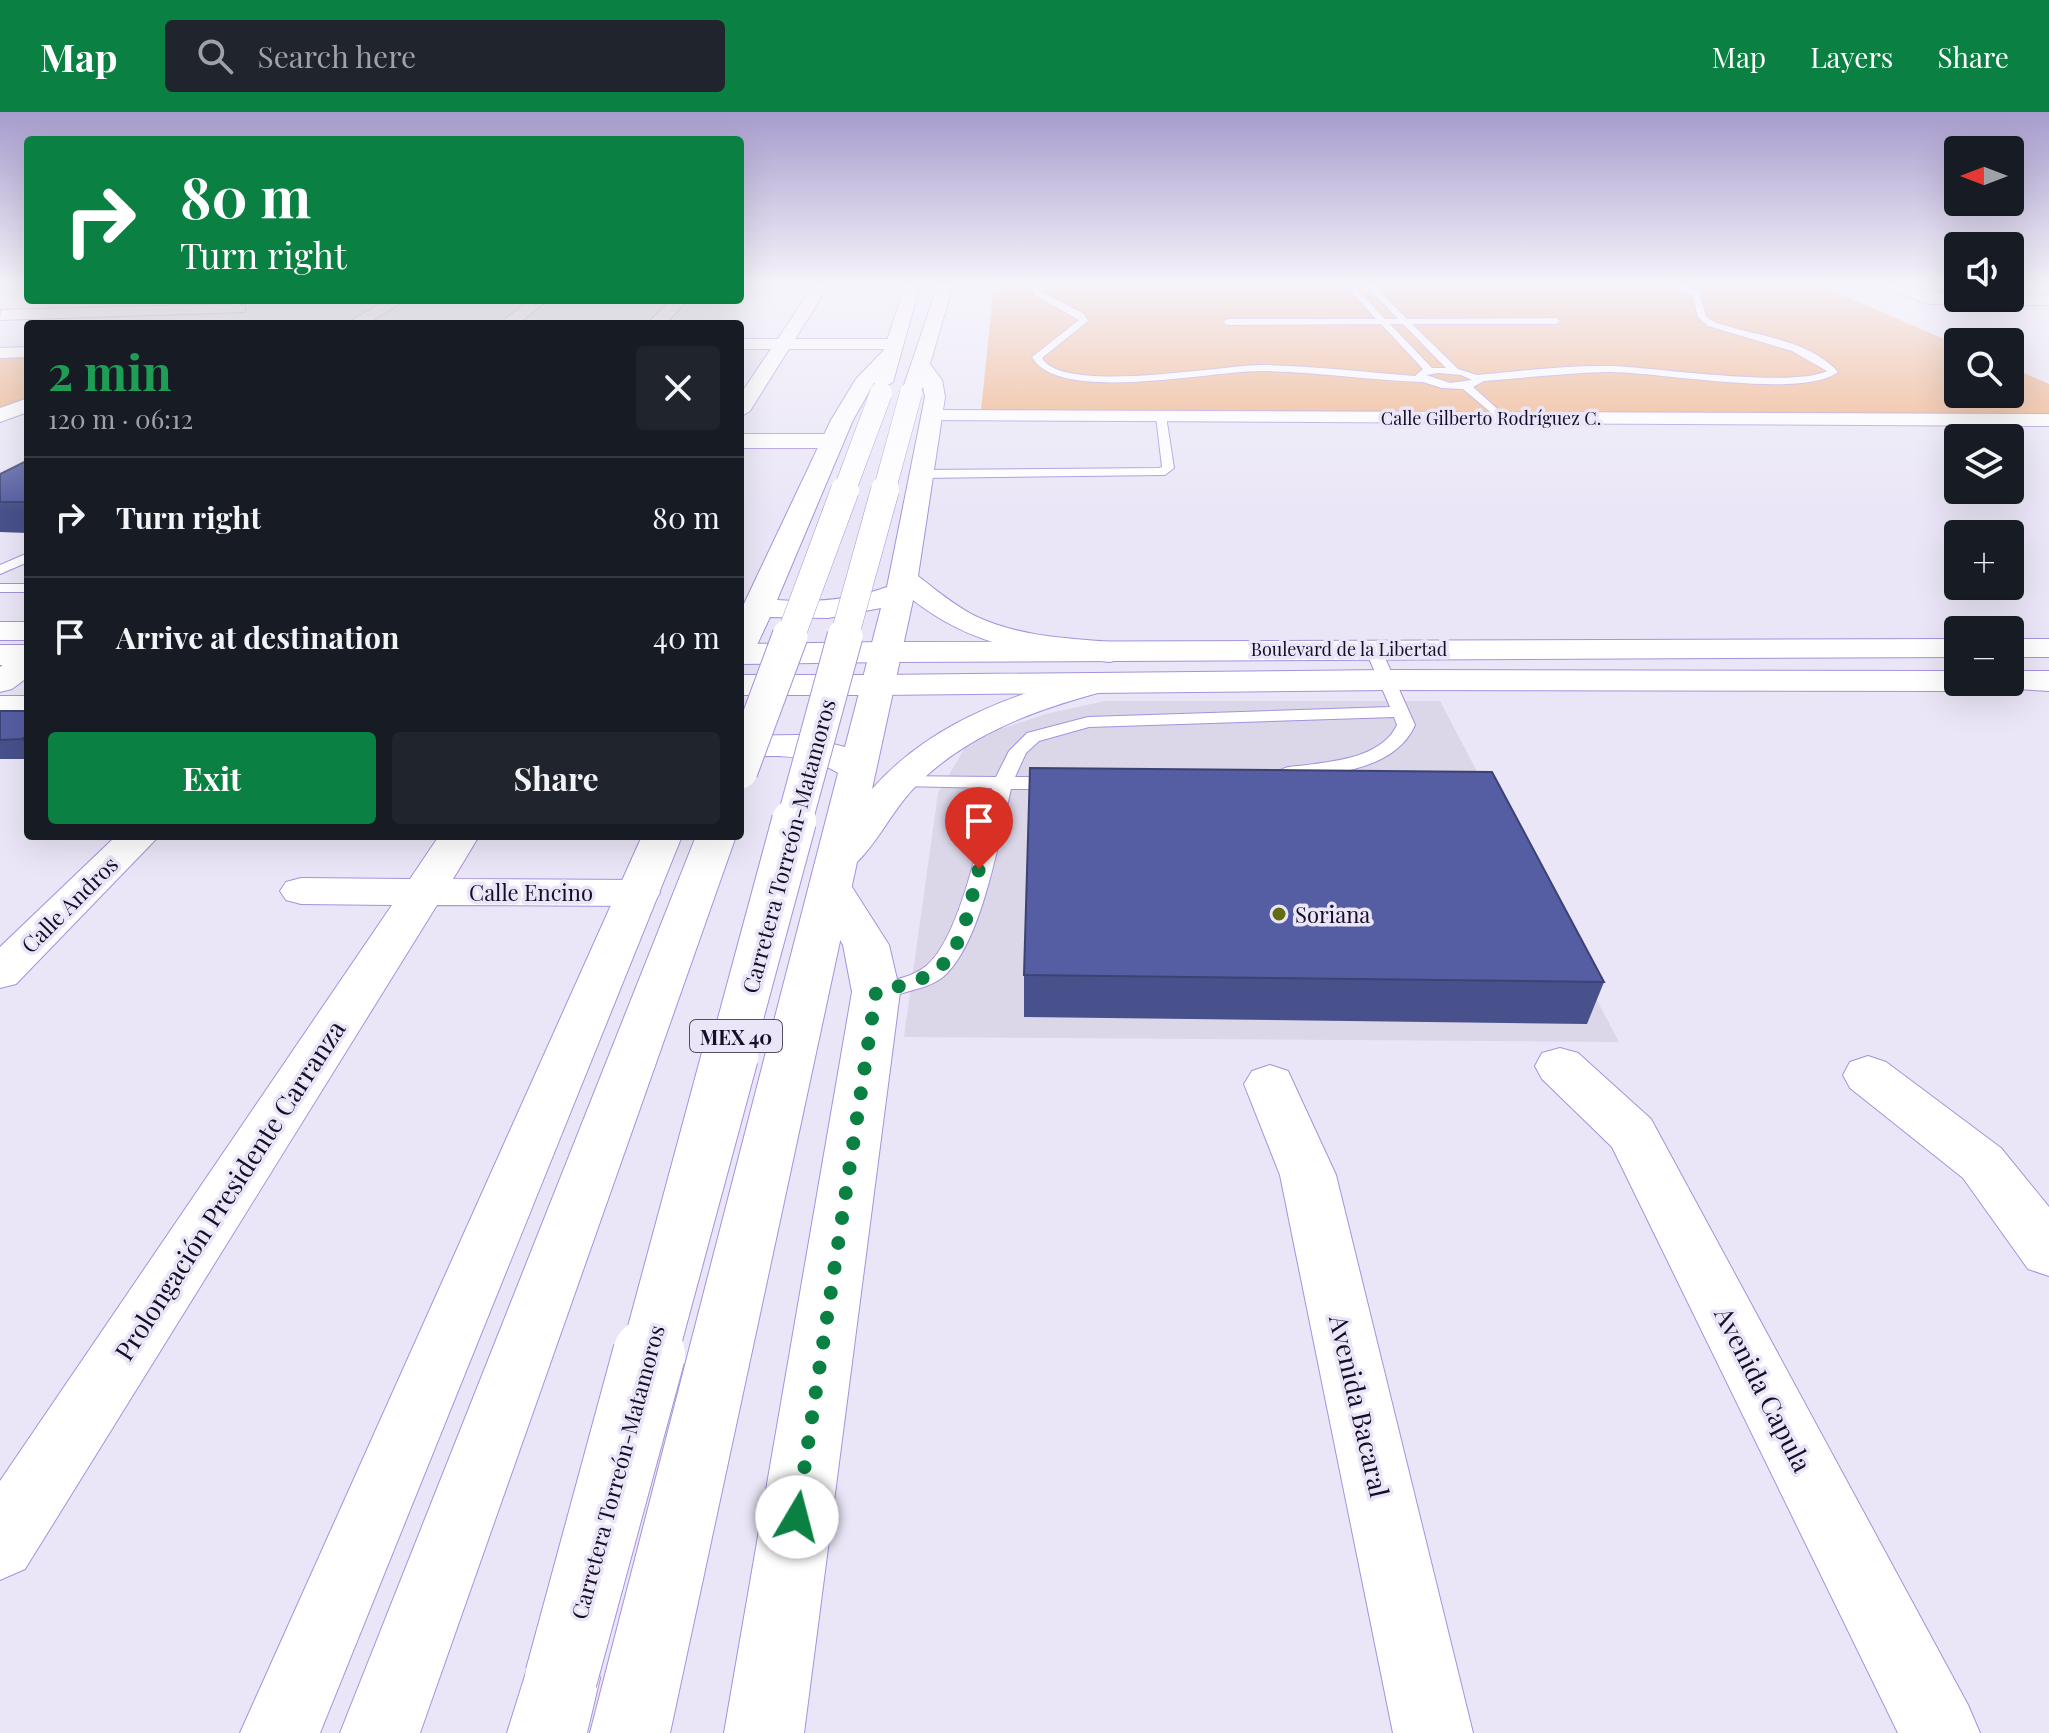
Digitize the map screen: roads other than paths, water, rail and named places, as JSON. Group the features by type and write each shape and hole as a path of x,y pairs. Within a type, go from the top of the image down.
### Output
{"main road":[{"path":"744,404 771,361"},
{"name":"Calle Gilberto Rodríguez C.","path":"844,361 905,377 1161,416 1468,409 1500,417 2049,420"},
{"name":"MEX 40","path":"744,761 905,377 906,361"},
{"name":"Carretera Torreón-Matamoros","path":"554,1706 905,377 912,361"},
{"path":"630,1733 833,875 879,775 882,669 902,585 921,474 905,377 863,383 832,441 750,618 744,638"},
{"path":"0,416 24,406"},
{"path":"744,441 832,441"},
{"path":"750,618 865,604 902,585"},
{"path":"902,585 983,630 1053,646 1103,668"},
{"path":"0,631 24,631"},
{"name":"Boulevard de la Libertad","path":"1103,668 1373,649 1944,648"},
{"path":"2024,648 2049,648"},
{"name":"Boulevard de la Libertad","path":"744,652 882,669"},
{"path":"0,655 24,655"},
{"path":"0,682 24,665"},
{"path":"744,747 788,745 816,750 879,775 932,753 968,730 1051,695 1103,668"},
{"name":"Boulevard de la Libertad","path":"744,685 882,669 1103,668 1387,680 1944,681"},
{"path":"2024,681 2049,681"},
{"path":"0,706 24,706"},
{"name":"Calle Andros","path":"1,970 135,840"},
{"name":"Prolongación Presidente Carranza","path":"0,1544 456,840"},
{"path":"280,1733 660,840"},
{"path":"380,1733 715,840"},
{"path":"764,1733 876,992 866,945 833,875"},
{"name":"Calle Encino","path":"301,891 639,893"},
{"name":"Avenida Capula","path":"1560,1066 1632,1134 1940,1733"},
{"path":"1868,1075 1982,1163 2049,1251"},
{"name":"Avenida Bacaral","path":"1270,1084 1308,1175 1433,1733"}],"lane":[{"path":"1039,361 1042,366 1065,376 1127,379 1261,368 1426,375 1455,371 1478,378 1609,369 1786,381 1819,379 1833,372 1831,367 1819,361"},
{"path":"1414,361 1426,375 1447,385 1466,386 1476,383 1478,378"},
{"path":"1445,361 1455,371"},
{"path":"1447,385 1468,409"},
{"path":"1466,386 1500,417"},
{"path":"921,474 1161,472 1168,468 1161,416"},
{"path":"0,570 24,559"},
{"path":"0,588 24,588"},
{"path":"1270,774 1313,771 1388,750 1404,734 1406,725 1402,712 1373,649"},
{"path":"876,992 916,981 936,971 950,956 963,926 1003,783 1018,751 1033,737 1088,722 1402,712"},
{"path":"879,775 1003,783 1082,782"}],"place":[{"name":"Soriana","path":"1279,914"}]}
